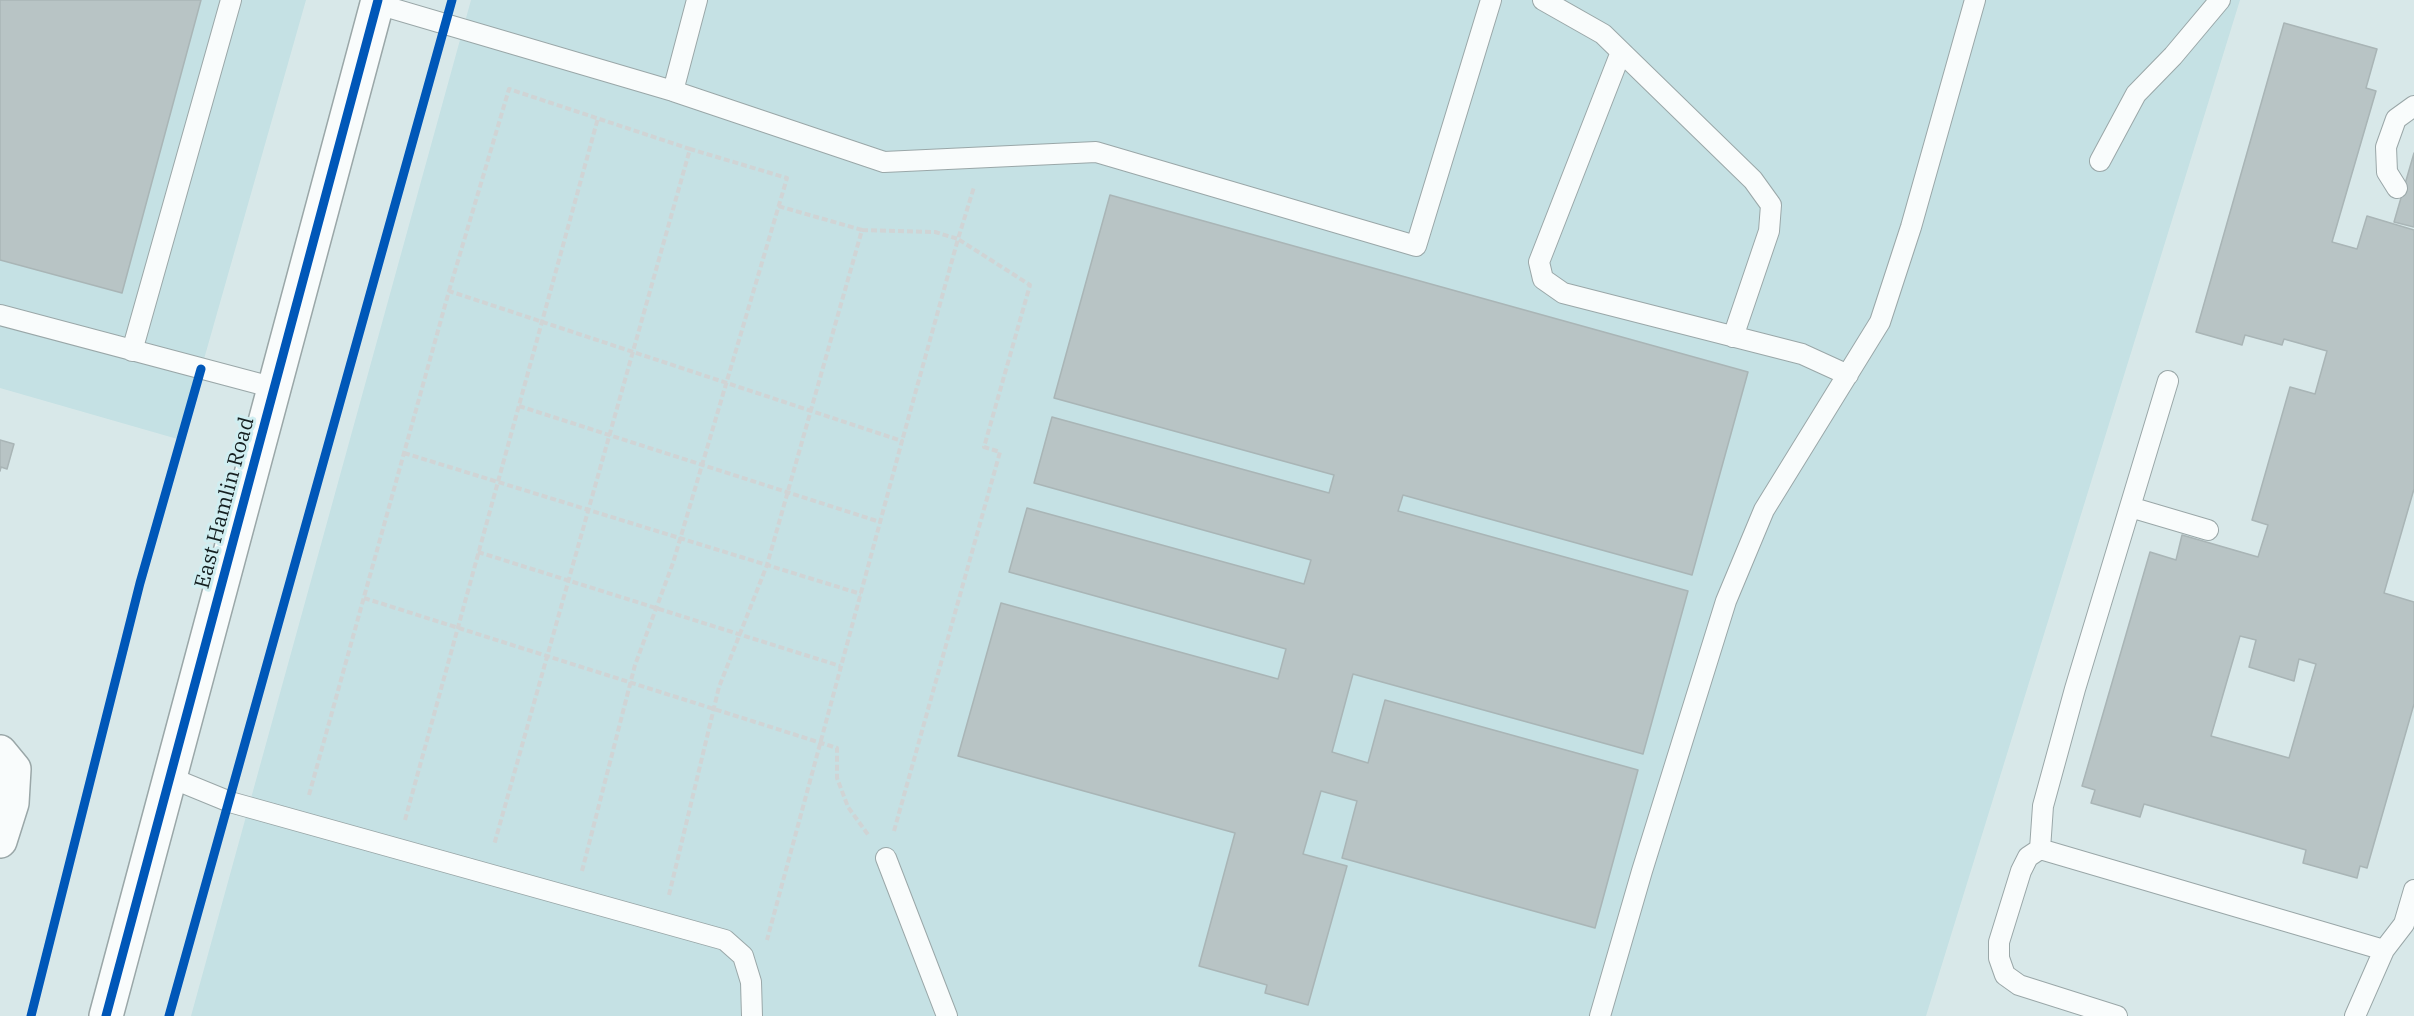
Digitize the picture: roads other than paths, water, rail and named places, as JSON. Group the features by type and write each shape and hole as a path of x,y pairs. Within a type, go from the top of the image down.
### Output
{"street":[{"name":"East Hamlin Road","path":"106,1016 378,2"},
{"path":"0,752 14,769 12,803 0,841"}],"lane":[{"path":"132,351 231,0"},
{"path":"673,92 697,0"},
{"path":"378,2 673,92 884,162 1096,152 1416,246 1491,0"},
{"path":"1543,0 1603,34 1753,180 1771,205 1769,231 1733,336"},
{"path":"1600,1016 1642,871 1726,601 1764,510 1880,322 1914,215 1975,0"},
{"path":"2100,160 2136,94 2220,0"},
{"path":"1621,52 1539,262 1543,279 1563,293 1802,354 1848,375"},
{"path":"2397,188 2387,172 2386,147 2396,119 2414,106"},
{"path":"0,315 275,388"},
{"path":"2040,849 2043,806 2075,689 2169,381"},
{"path":"2130,507 2208,530"},
{"path":"169,777 230,802 725,940 743,956 751,982 752,1016"},
{"path":"2040,849 2384,950"},
{"path":"2040,849 2028,857 2021,871 2000,942 1999,958 2006,975 2019,985 2117,1016"},
{"path":"886,858 946,1016"},
{"path":"2355,1016 2384,950 2404,924 2414,890"}]}
